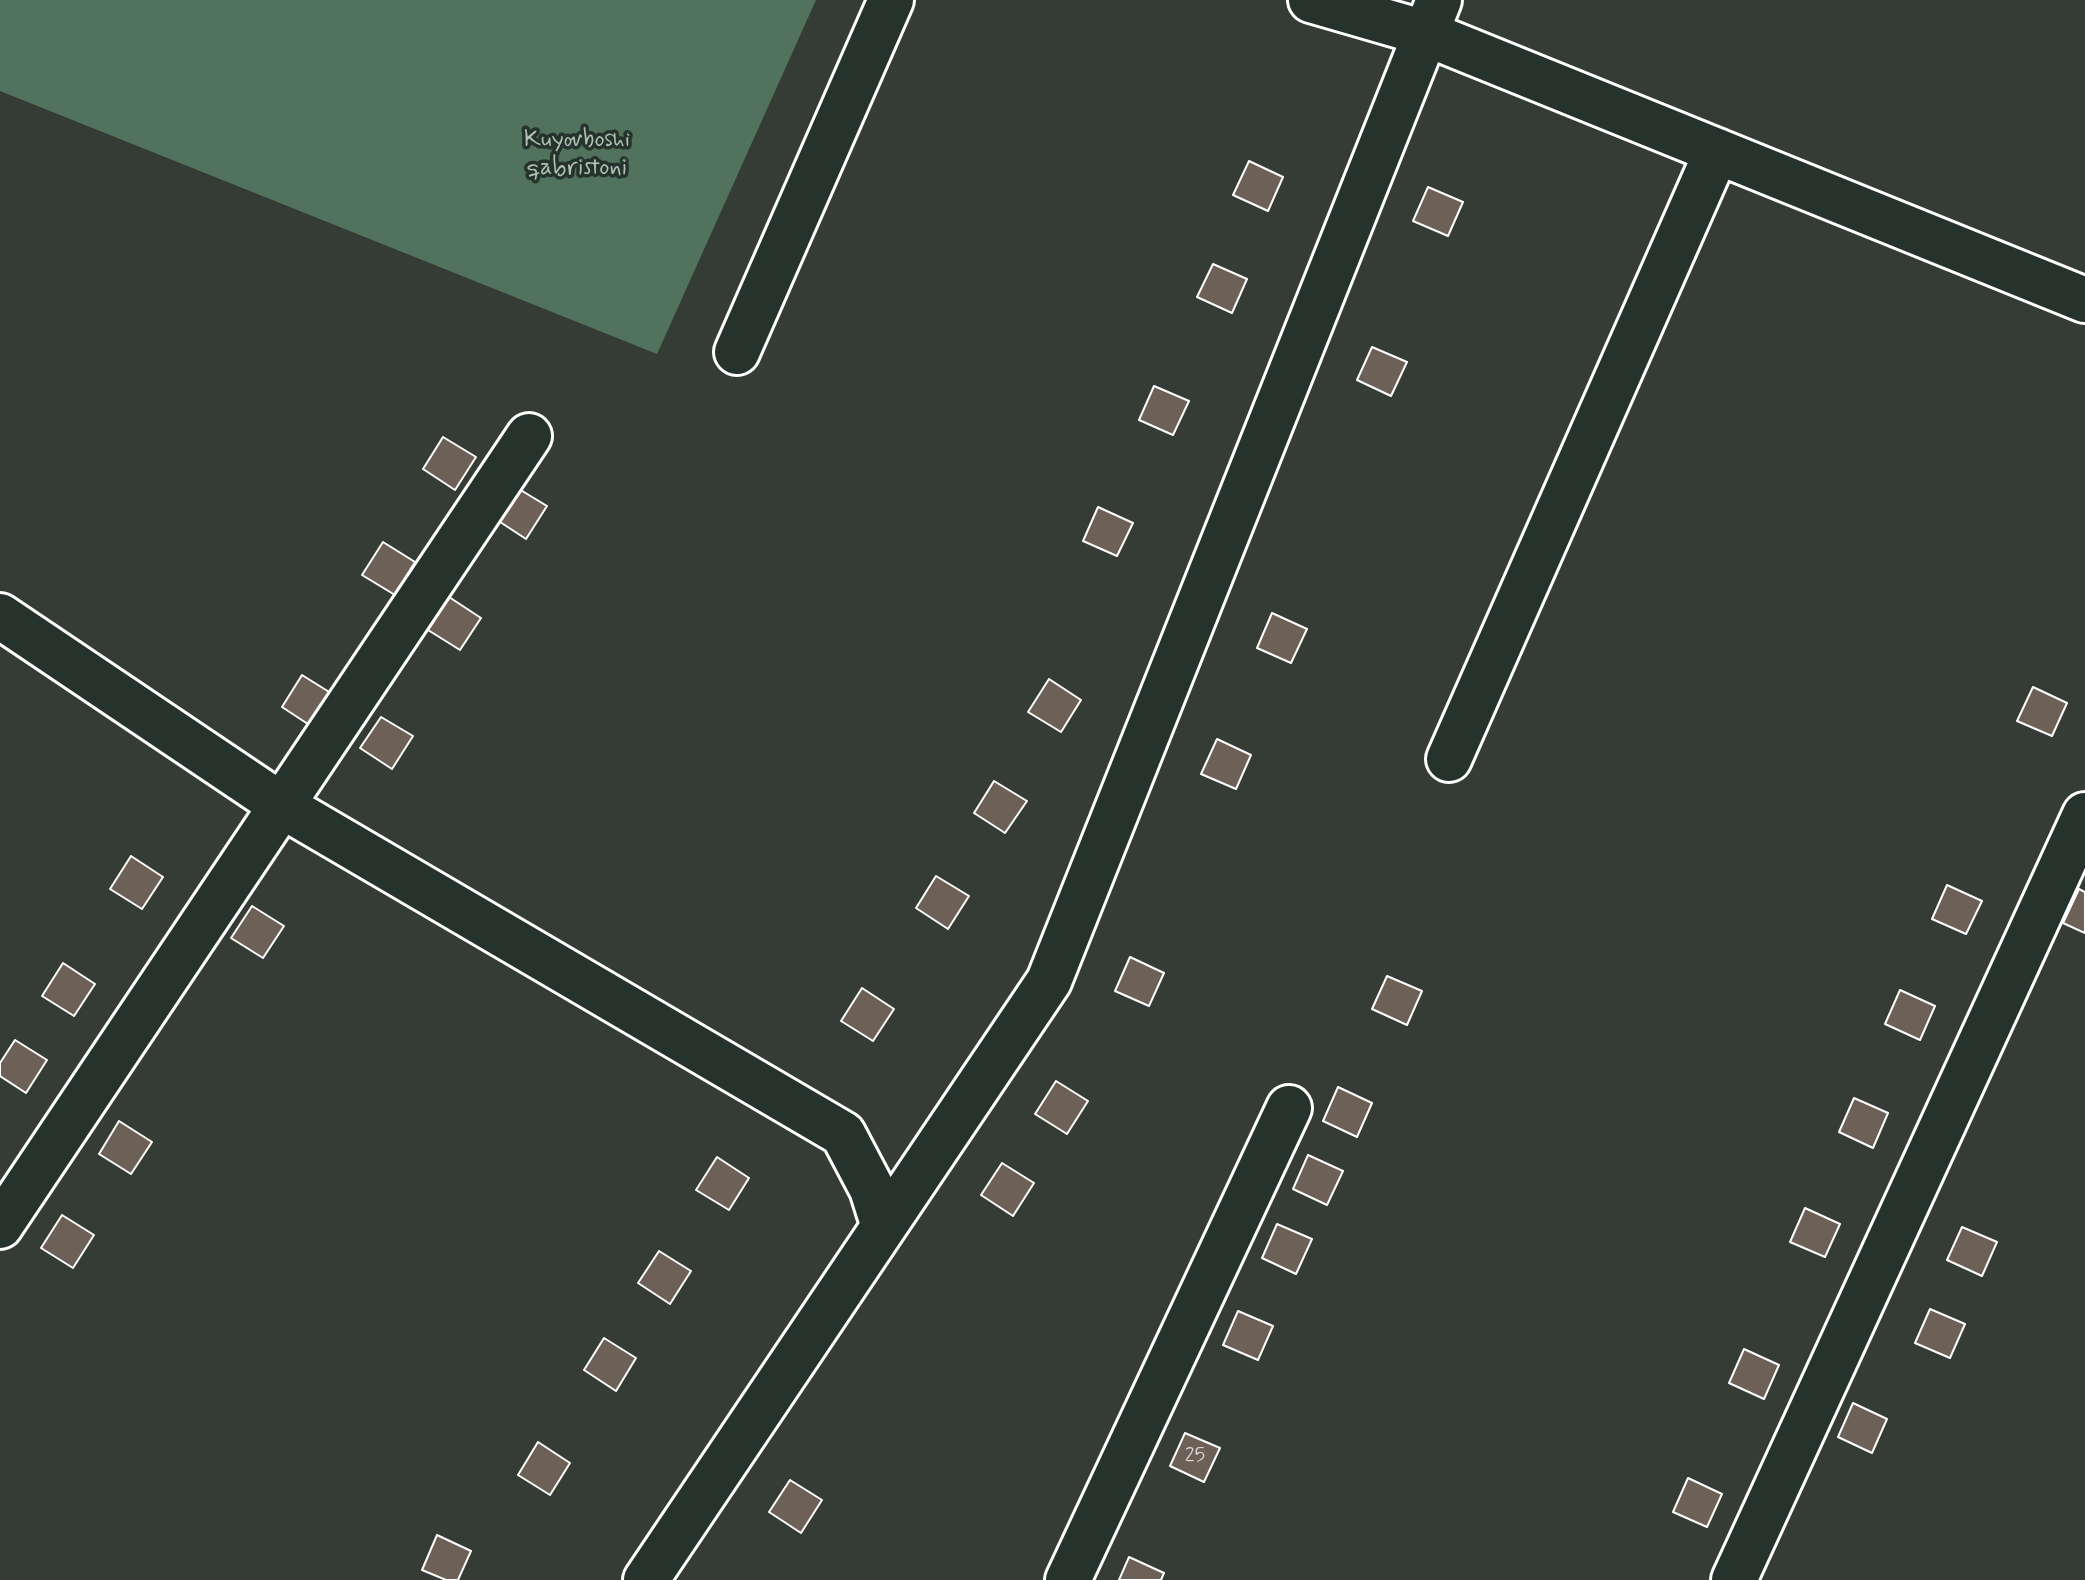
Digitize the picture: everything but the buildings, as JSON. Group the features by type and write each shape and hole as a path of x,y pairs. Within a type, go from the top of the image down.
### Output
{"street":[{"path":"737,352 891,0"},
{"path":"1311,0 1432,17 1717,151 2085,300"},
{"path":"646,1580 1049,981 1432,17"},
{"path":"1449,759 1717,151"},
{"path":"0,1226 529,436"},
{"path":"0,616 281,805 843,1134 872,1189 883,1224"},
{"path":"1734,1580 2085,815"},
{"path":"1068,1580 1289,1108"}],"green space":[{"name":"Kuyovboshi qabristoni","path":"0,0 816,0 657,354 0,91"}]}
